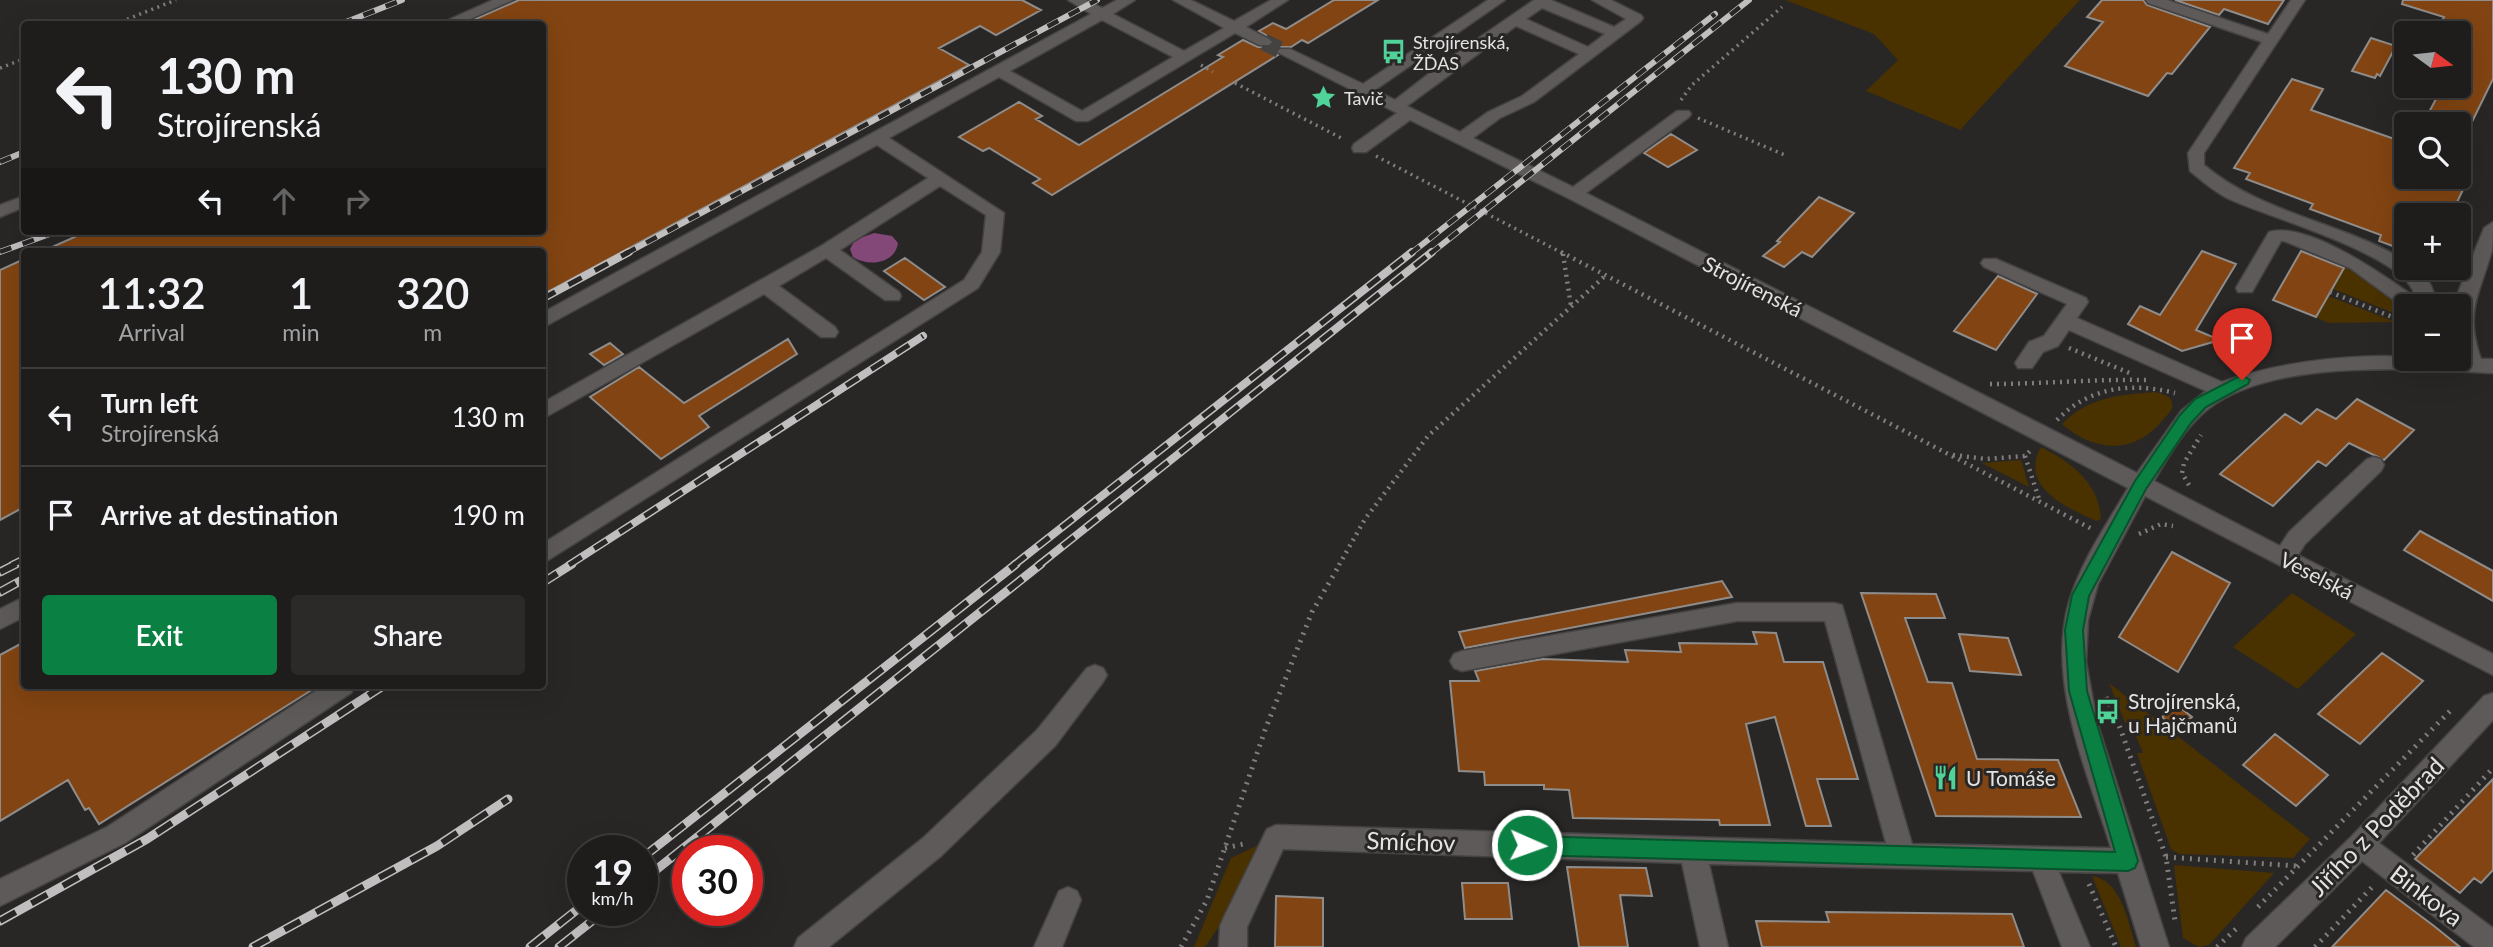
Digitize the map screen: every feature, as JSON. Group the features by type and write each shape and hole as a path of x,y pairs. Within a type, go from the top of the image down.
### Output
{"street":[{"path":"454,21 506,0"},
{"path":"1075,0 1184,57"},
{"path":"546,320 1128,0"},
{"path":"1180,0 1264,42"},
{"path":"999,71 1082,118 1281,0"},
{"path":"1363,91 1498,0"},
{"path":"1461,139 1494,115 1528,99 1636,16 1599,0"},
{"path":"2153,0 2271,40"},
{"path":"2298,0 2196,153 2196,167 2236,196 2369,249 2407,270 2418,279 2425,294"},
{"path":"1360,148 1450,65 1543,1 1616,33"},
{"path":"1515,20 1590,53"},
{"name":"Strojírenská","path":"1285,52 1574,194 2140,485"},
{"path":"1574,194 1683,114"},
{"path":"546,552 971,284 985,266 996,239 995,214 877,138"},
{"path":"546,410 827,250 939,179"},
{"path":"0,211 21,202"},
{"path":"2155,947 2090,739 2074,664 2074,630 2081,595 2140,485 2186,419 2201,403 2222,390 2258,375 2292,368 2475,362 2464,341 2463,305 2468,286 2493,228"},
{"path":"2245,288 2276,236 2286,235 2356,264 2399,294"},
{"path":"827,250 891,296"},
{"path":"1990,263 2079,302 2051,341 2036,348 2025,363"},
{"path":"764,284 828,332"},
{"path":"2066,321 2222,390"},
{"path":"2284,558 2297,538 2374,465"},
{"name":"Veselská","path":"2140,485 2493,665"},
{"path":"0,620 21,608"},
{"path":"1462,661 1737,612 1834,612 1903,857"},
{"path":"809,947 932,847 1037,748 1095,675"},
{"path":"0,893 116,835 338,689"},
{"name":"Jiřího z Poděbrad","path":"2256,947 2361,845 2493,703"},
{"name":"Smíchov","path":"1233,947 1234,926 1276,836 1693,851 2128,861"},
{"name":"Binkova","path":"2361,845 2388,877 2493,945"},
{"path":"1693,851 1714,947"},
{"path":"2042,861 2076,947"},
{"path":"1048,947 1068,900"}],"path":[{"path":"123,21 176,0"},
{"path":"1782,6 1683,94 1680,103 1683,114 1787,156"},
{"path":"0,68 21,60"},
{"path":"1235,83 2110,538"},
{"path":"1563,254 1571,306"},
{"path":"1181,947 1207,900 1265,730 1312,612 1365,519 1428,436 1605,276"},
{"path":"2330,292 2394,317"},
{"path":"2051,341 2178,393"},
{"path":"1977,383 2004,386 2054,384 2082,379 2146,380"},
{"path":"2051,425 2077,401 2108,390 2140,387 2164,389"},
{"path":"1949,455 1986,459 2025,456 2040,502"},
{"path":"2102,686 2166,857 2176,931"},
{"path":"2166,857 2298,866 2454,707"},
{"path":"2315,947 2388,877 2493,768"},
{"path":"2079,861 2116,947"}],"shaded area":[{"path":"1785,0 2080,0 1960,130 1866,91 1898,60 1874,34"},
{"path":"874,233 892,236 898,243 892,255 873,263 853,257 850,249 855,240"},
{"path":"2345,267 2354,269 2394,299 2394,313 2333,289"},
{"path":"2328,296 2394,322 2328,323 2316,317"},
{"path":"2155,392 2170,398 2171,410 2151,432 2139,440 2114,446 2100,444 2087,440 2062,424 2083,408 2105,399"},
{"path":"2041,447 2082,475 2095,495 2101,519 2096,521 2049,494 2036,473 2036,461"},
{"path":"2021,460 2029,487 1982,463"},
{"path":"2292,593 2356,634 2298,689 2233,647"},
{"path":"2109,683 2310,839 2293,858 2179,854 2171,849 2137,753 2143,753 2131,724 2125,723"},
{"path":"1263,843 1253,854 1228,913 1205,947 1194,947 1231,858"},
{"path":"2174,865 2274,873 2209,945 2199,947 2183,938"},
{"path":"2092,876 2102,879 2117,894 2136,947 2121,947"}],"building":[{"path":"519,0 1022,0 1041,10 996,35 980,26 939,48 969,65 546,293 546,248 50,248 79,235 546,235 546,21 471,21"},
{"path":"1334,0 1378,0 1308,43 1302,40 1291,47 1278,47 1274,52 1278,55 1052,195 1033,183 1040,179 989,148 983,151 959,137 1019,102 1042,116 1036,119 1079,145 1223,57 1218,55 1243,40 1258,47 1271,47 1274,40 1259,31 1273,23 1286,29"},
{"path":"2102,0 2143,0 2147,5 2210,27 2172,74 2167,73 2148,96 2065,66 2103,22 2087,17"},
{"path":"2175,0 2284,0 2268,24 2224,9 2219,15"},
{"path":"2403,0 2493,0 2493,79 2471,124 2471,112 2429,112 2437,98 2471,98 2471,21 2442,21 2444,17 2402,4"},
{"path":"2371,38 2394,45 2380,76 2377,74 2375,78 2352,71"},
{"path":"2292,79 2323,89 2311,110 2394,139 2394,189 2463,189 2457,203 2394,203 2394,247 2379,241 2381,235 2310,209 2313,204 2246,179 2250,173 2234,168"},
{"path":"1671,134 1697,150 1668,167 1644,153"},
{"path":"1819,197 1854,213 1812,257 1802,252 1784,267 1763,256 1780,242 1777,241"},
{"path":"2202,251 2236,264 2196,330 2220,340 2182,351 2128,324 2140,306 2160,315"},
{"path":"2301,251 2344,268 2316,317 2273,300"},
{"path":"905,258 945,287 924,300 884,271"},
{"path":"21,260 21,509 0,520 0,270"},
{"path":"1998,276 2037,294 1996,350 1954,331"},
{"path":"788,339 797,354 699,416 709,427 661,459 590,397 639,367 684,403"},
{"path":"610,343 623,354 604,365 590,354"},
{"path":"2357,399 2414,430 2384,460 2349,443 2326,466 2318,461 2273,506 2220,474 2285,414 2301,424 2317,409 2336,419"},
{"path":"2420,531 2493,571 2493,601 2404,550"},
{"path":"2172,552 2230,583 2178,672 2119,637"},
{"path":"1722,581 1732,597 1465,648 1459,632"},
{"path":"1861,593 1936,594 1945,618 1905,618 1928,682 1952,683 1977,759 2058,760 2081,817 1936,816"},
{"path":"1753,632 1776,633 1784,662 1823,662 1858,779 1817,779 1831,826 1806,826 1775,717 1746,724 1770,825 1720,825 1719,820 1573,818 1569,790 1544,789 1544,785 1485,785 1484,772 1459,771 1450,681 1479,681 1475,671 1543,659 1628,662 1625,650 1681,652 1679,643 1757,644"},
{"path":"1959,634 2008,638 2021,675 1970,671"},
{"path":"21,644 21,689 313,689 99,824 89,808 85,810 68,780 0,821 0,655"},
{"path":"2382,653 2423,681 2360,744 2318,714"},
{"path":"2177,705 2192,717 2176,729 2162,717"},
{"path":"2275,734 2328,775 2296,806 2243,765"},
{"path":"2493,779 2493,870 2481,883 2474,878 2460,893 2415,859"},
{"path":"1567,867 1646,868 1652,896 1620,895 1628,947 1579,947"},
{"path":"1462,883 1508,883 1512,919 1465,919"},
{"path":"2386,890 2434,926 2460,947 2332,947"},
{"path":"1276,896 1323,898 1323,947 1275,947"},
{"path":"1826,912 2012,914 2024,947 1762,947 1756,921 1829,922"}],"tunnel":[{"path":"1264,42 1285,52"}],"railway":[{"path":"349,21 402,0"},
{"path":"625,254 1097,0"},
{"path":"1430,254 1749,0"},
{"path":"1410,254 1715,14"},
{"path":"0,162 21,153"},
{"path":"0,252 47,235"},
{"path":"546,297 629,252"},
{"path":"1014,565 1412,252"},
{"path":"1039,565 1432,252"},
{"path":"569,565 923,336"},
{"path":"12,565 21,560"},
{"path":"0,572 16,564"},
{"path":"546,580 572,564"},
{"path":"658,845 1016,564"},
{"path":"658,868 1041,564"},
{"path":"0,592 21,581"},
{"path":"0,921 147,839 378,689"},
{"path":"253,947 437,846 508,799"},
{"path":"530,947 567,918"},
{"path":"559,947 586,926"}],"place":[{"name":"Strojírenská, ŽĎAS","path":"1393,52"},
{"name":"Tavič","path":"1324,98"},
{"name":"Strojírenská, u Hajčmanů","path":"2108,712"},
{"name":"U Tomáše","path":"1946,777"}],"route":[{"path":"1527,845 2042,861 2128,861 2078,691 2074,664 2074,630 2081,595 2140,485 2186,419 2201,403 2242,380"}]}
